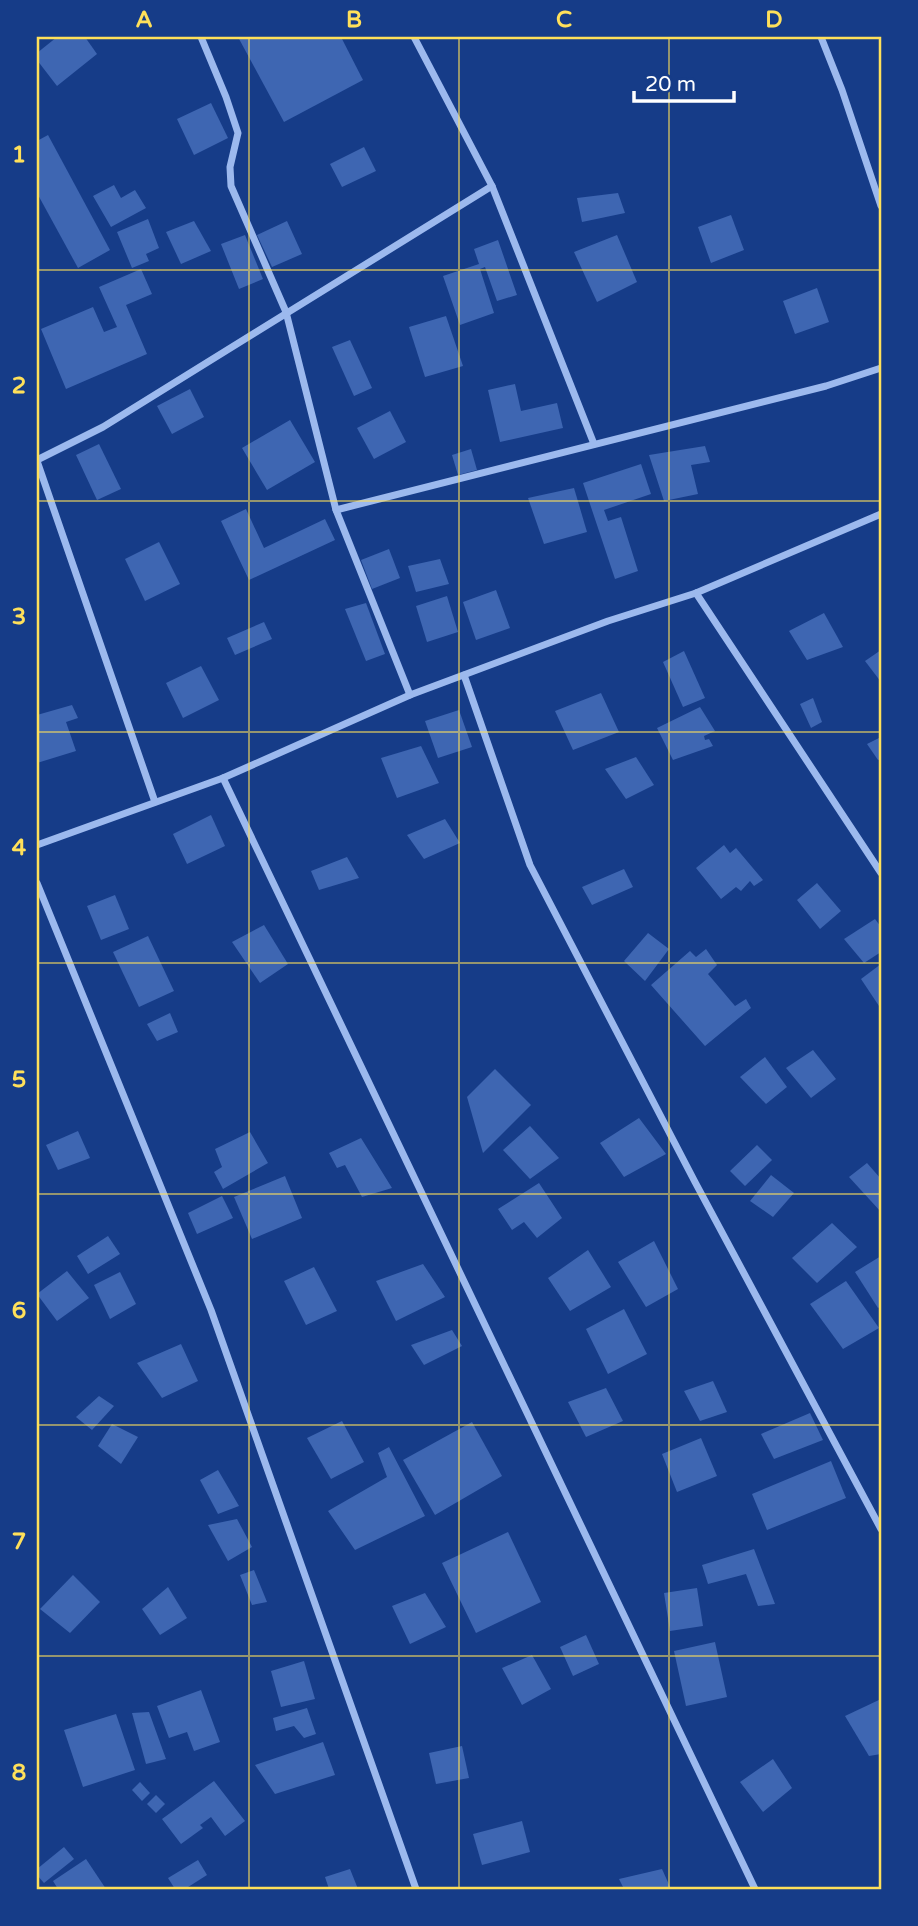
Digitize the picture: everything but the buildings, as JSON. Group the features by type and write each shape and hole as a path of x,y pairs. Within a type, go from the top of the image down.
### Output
{"street":[{"path":"201,37 226,97 237,133 230,167 231,186 286,312 336,510 410,695"},
{"path":"414,37 492,186 594,444"},
{"path":"821,37 881,206"},
{"path":"155,802 37,460 103,427 492,186"},
{"path":"336,510 826,386 881,368"},
{"path":"37,845 223,778 410,695 608,621 696,593 881,514"},
{"path":"696,593 881,873"},
{"path":"464,675 530,864 688,1170 881,1530"},
{"path":"223,778 755,1889"},
{"path":"37,883 211,1310 416,1889"}]}
